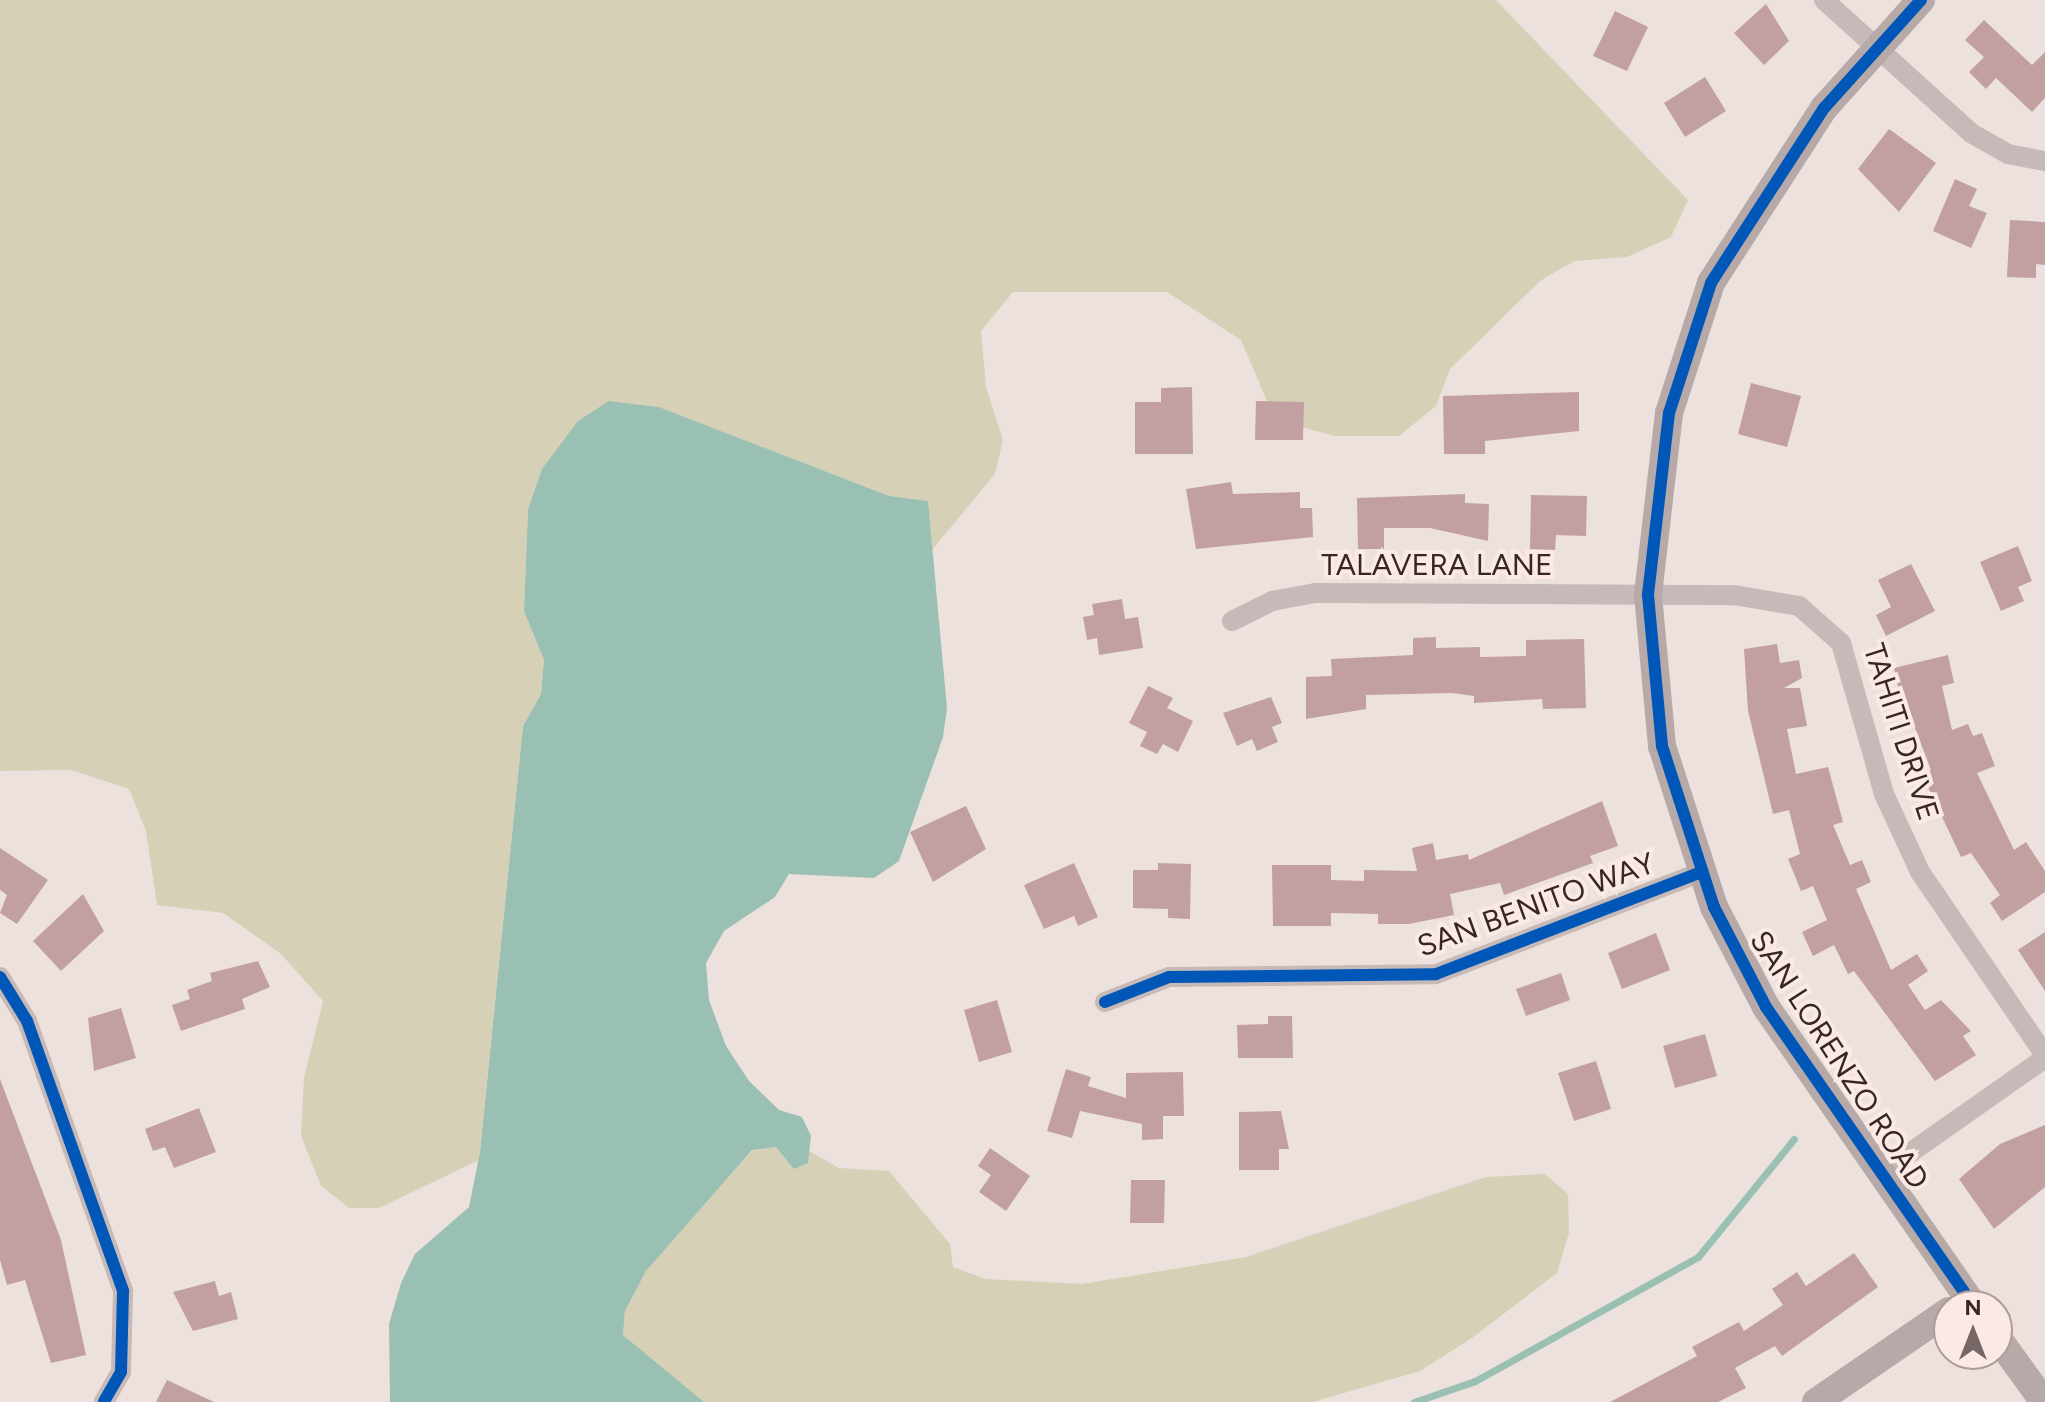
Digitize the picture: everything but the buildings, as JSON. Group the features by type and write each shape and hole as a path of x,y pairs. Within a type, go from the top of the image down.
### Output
{"street":[{"path":"1824,0 1991,147 2045,161"},
{"name":"SAN LORENZO ROAD","path":"1921,0 1824,108 1711,283 1669,413 1648,595 1662,746 1699,873 1766,1007 1880,1174 1953,1290"},
{"name":"TALAVERA LANE","path":"1232,621 1272,601 1315,593 1648,595"},
{"name":"TAHITI DRIVE","path":"1648,595 1785,600 1835,634 1907,846 2045,1056"},
{"name":"SAN BENITO WAY","path":"1105,1002 1169,977 1436,974 1699,873"},
{"path":"0,977 27,1021 123,1291 121,1372 104,1402"},
{"path":"1880,1174 2045,1056"},
{"path":"1816,1402 1933,1324"},
{"path":"2013,1359 2044,1402"}],"shaded area":[{"path":"0,0 1496,0 1688,200 1671,237 1627,257 1574,261 1540,281 1450,369 1436,406 1399,436 1335,436 1275,420 1241,340 1167,292 1013,292 981,331 986,387 1003,440 995,474 932,550 928,501 889,496 659,407 609,401 528,510 524,611 544,660 541,694 523,726 479,1160 379,1208 349,1208 321,1186 301,1136 304,1078 323,1001 281,954 223,913 157,905 146,831 129,789 71,770 0,771"},
{"path":"609,401 659,407 889,496 928,501 947,708 943,737 899,861 874,878 789,874 775,897 724,931 706,963 709,1000 726,1046 749,1081 779,1110 802,1117 811,1136 808,1163 794,1169 776,1147 752,1150 646,1271 625,1311 623,1335 704,1402 390,1402 389,1324 401,1283 415,1254 469,1207 480,1152 523,726 541,694 544,660 524,611 528,510 542,469 578,421"},
{"path":"776,1147 808,1163 809,1151 839,1168 889,1171 950,1244 953,1267 986,1279 1082,1284 1246,1257 1486,1177 1545,1174 1568,1194 1569,1233 1557,1273 1472,1338 1420,1371 1313,1402 704,1402 623,1335 625,1311 646,1271 730,1174 753,1150"}],"waterway":[{"path":"1414,1402 1475,1381 1698,1257 1794,1139"}],"cycle path":[{"path":"1921,0 1824,108 1711,283 1669,413 1648,595 1662,746 1714,907 1766,1007 1963,1290"},
{"path":"1105,1002 1169,977 1436,974 1699,873"},
{"path":"0,977 27,1021 123,1291 121,1372 104,1402"}]}
